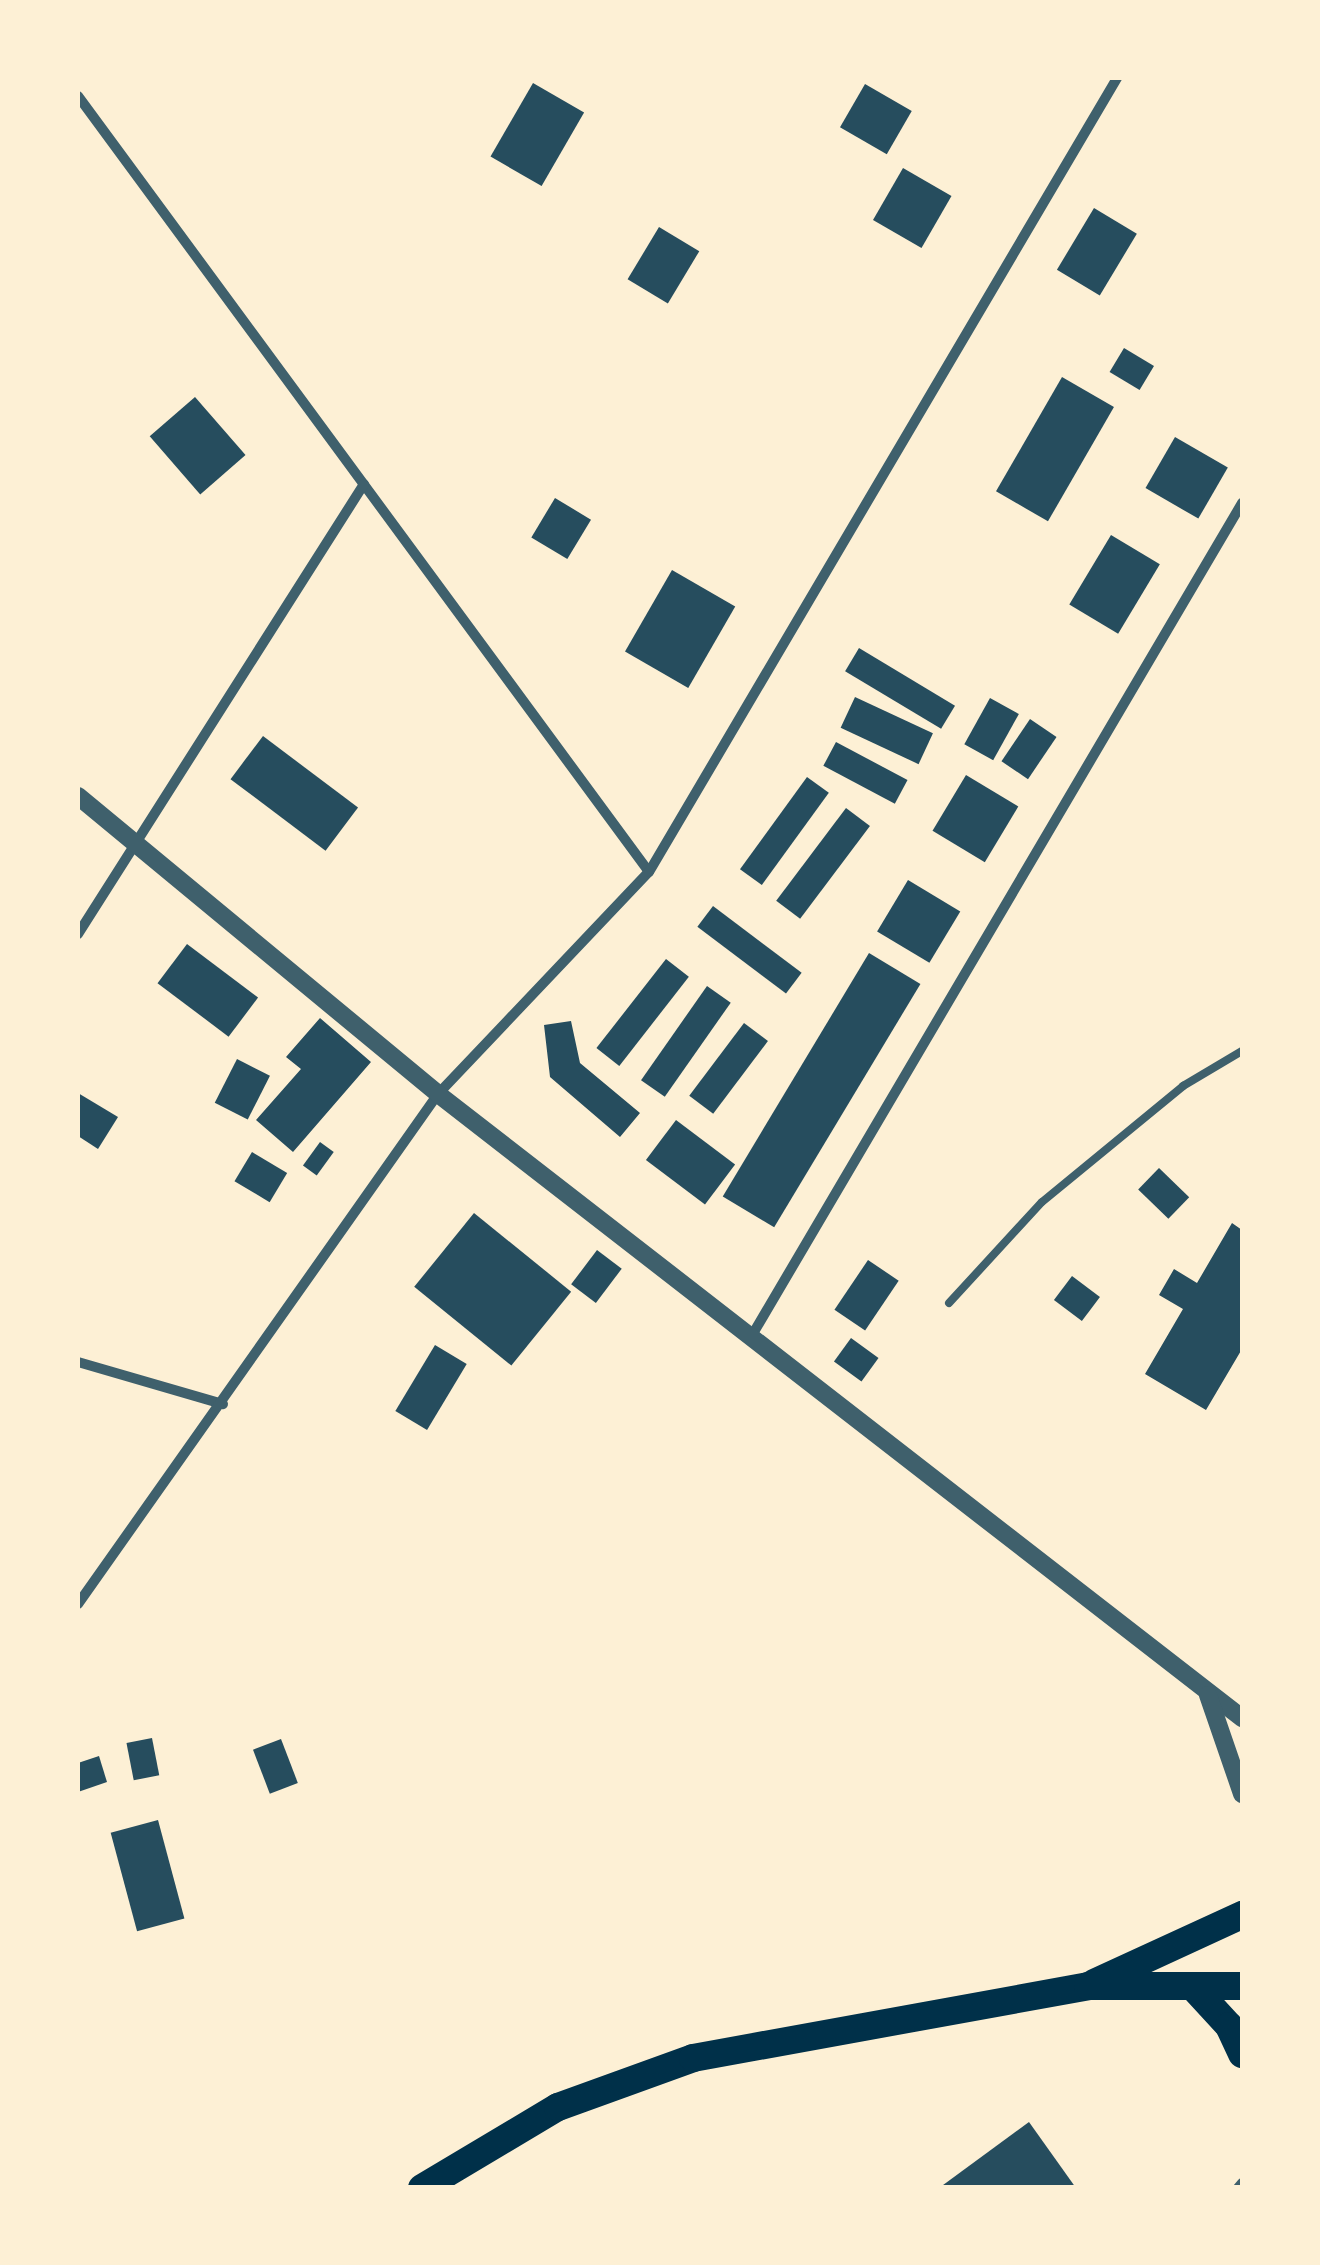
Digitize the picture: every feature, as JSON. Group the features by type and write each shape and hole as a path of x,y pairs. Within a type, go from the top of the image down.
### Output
{"highway":[{"path":"1088,1986 1242,1915"},
{"path":"422,2188 558,2107 693,2058 1088,1986 1195,1990 1242,1986"},
{"path":"1195,1990 1229,2026 1242,2054"}],"street":[{"path":"78,1604 224,1404 340,1227 438,1094 648,872 1117,78"},
{"path":"78,96 648,872"},
{"path":"78,934 364,484"},
{"path":"751,1337 1242,503"},
{"path":"78,796 438,1094 1242,1718"},
{"path":"78,1362 224,1404"},
{"path":"1208,1694 1242,1794"}],"lane":[{"path":"948,1303 1042,1202 1183,1086 1242,1050"}],"building":[{"path":"533,83 584,112 542,186 490,157"},
{"path":"865,84 912,111 887,154 840,127"},
{"path":"903,168 951,196 921,248 873,220"},
{"path":"1094,208 1137,234 1100,295 1057,270"},
{"path":"659,227 699,251 668,303 628,279"},
{"path":"1124,348 1154,366 1140,390 1110,372"},
{"path":"1062,377 1114,407 1048,521 996,491"},
{"path":"195,397 246,455 200,494 150,436"},
{"path":"1175,437 1228,468 1198,519 1146,488"},
{"path":"555,498 591,520 567,559 531,537"},
{"path":"1111,535 1160,564 1118,634 1069,604"},
{"path":"672,570 735,606 688,688 625,651"},
{"path":"859,648 955,706 941,729 845,671"},
{"path":"855,697 933,733 919,764 841,728"},
{"path":"990,698 1019,714 993,760 964,744"},
{"path":"1030,719 1057,737 1028,779 1001,761"},
{"path":"263,736 358,808 326,851 231,779"},
{"path":"836,742 908,780 895,804 823,766"},
{"path":"966,775 1018,806 985,862 933,831"},
{"path":"807,777 829,793 762,885 740,869"},
{"path":"846,808 870,826 800,919 776,901"},
{"path":"908,880 960,911 929,963 877,931"},
{"path":"713,906 802,973 786,994 697,927"},
{"path":"187,944 258,998 229,1037 158,983"},
{"path":"869,953 920,984 774,1227 723,1196"},
{"path":"666,959 689,977 619,1066 596,1048"},
{"path":"707,986 731,1003 665,1097 641,1080"},
{"path":"320,1018 371,1062 293,1152 256,1120 301,1069 286,1057"},
{"path":"571,1021 580,1063 640,1113 620,1137 550,1077 544,1025"},
{"path":"744,1023 768,1041 713,1114 689,1096"},
{"path":"237,1059 270,1076 248,1119 215,1103"},
{"path":"78,1093 118,1117 98,1149 78,1136"},
{"path":"676,1120 735,1165 705,1204 646,1160"},
{"path":"320,1142 334,1152 317,1175 303,1165"},
{"path":"252,1152 287,1173 270,1202 234,1181"},
{"path":"1159,1168 1189,1197 1168,1219 1138,1190"},
{"path":"474,1213 571,1292 511,1365 414,1287"},
{"path":"1232,1223 1242,1230 1242,1349 1206,1410 1145,1374 1183,1309 1159,1295 1174,1269 1197,1283"},
{"path":"597,1250 622,1269 596,1303 571,1284"},
{"path":"868,1260 899,1281 865,1330 834,1310"},
{"path":"1072,1276 1100,1297 1082,1321 1054,1300"},
{"path":"851,1338 879,1358 861,1381 834,1361"},
{"path":"435,1345 467,1364 427,1430 395,1411"},
{"path":"152,1738 159,1775 134,1780 126,1743"},
{"path":"281,1739 298,1783 270,1794 253,1750"},
{"path":"99,1756 107,1782 78,1792 78,1763"},
{"path":"158,1820 184,1919 137,1931 111,1833"},
{"path":"1029,2122 1076,2188 939,2188"}]}
